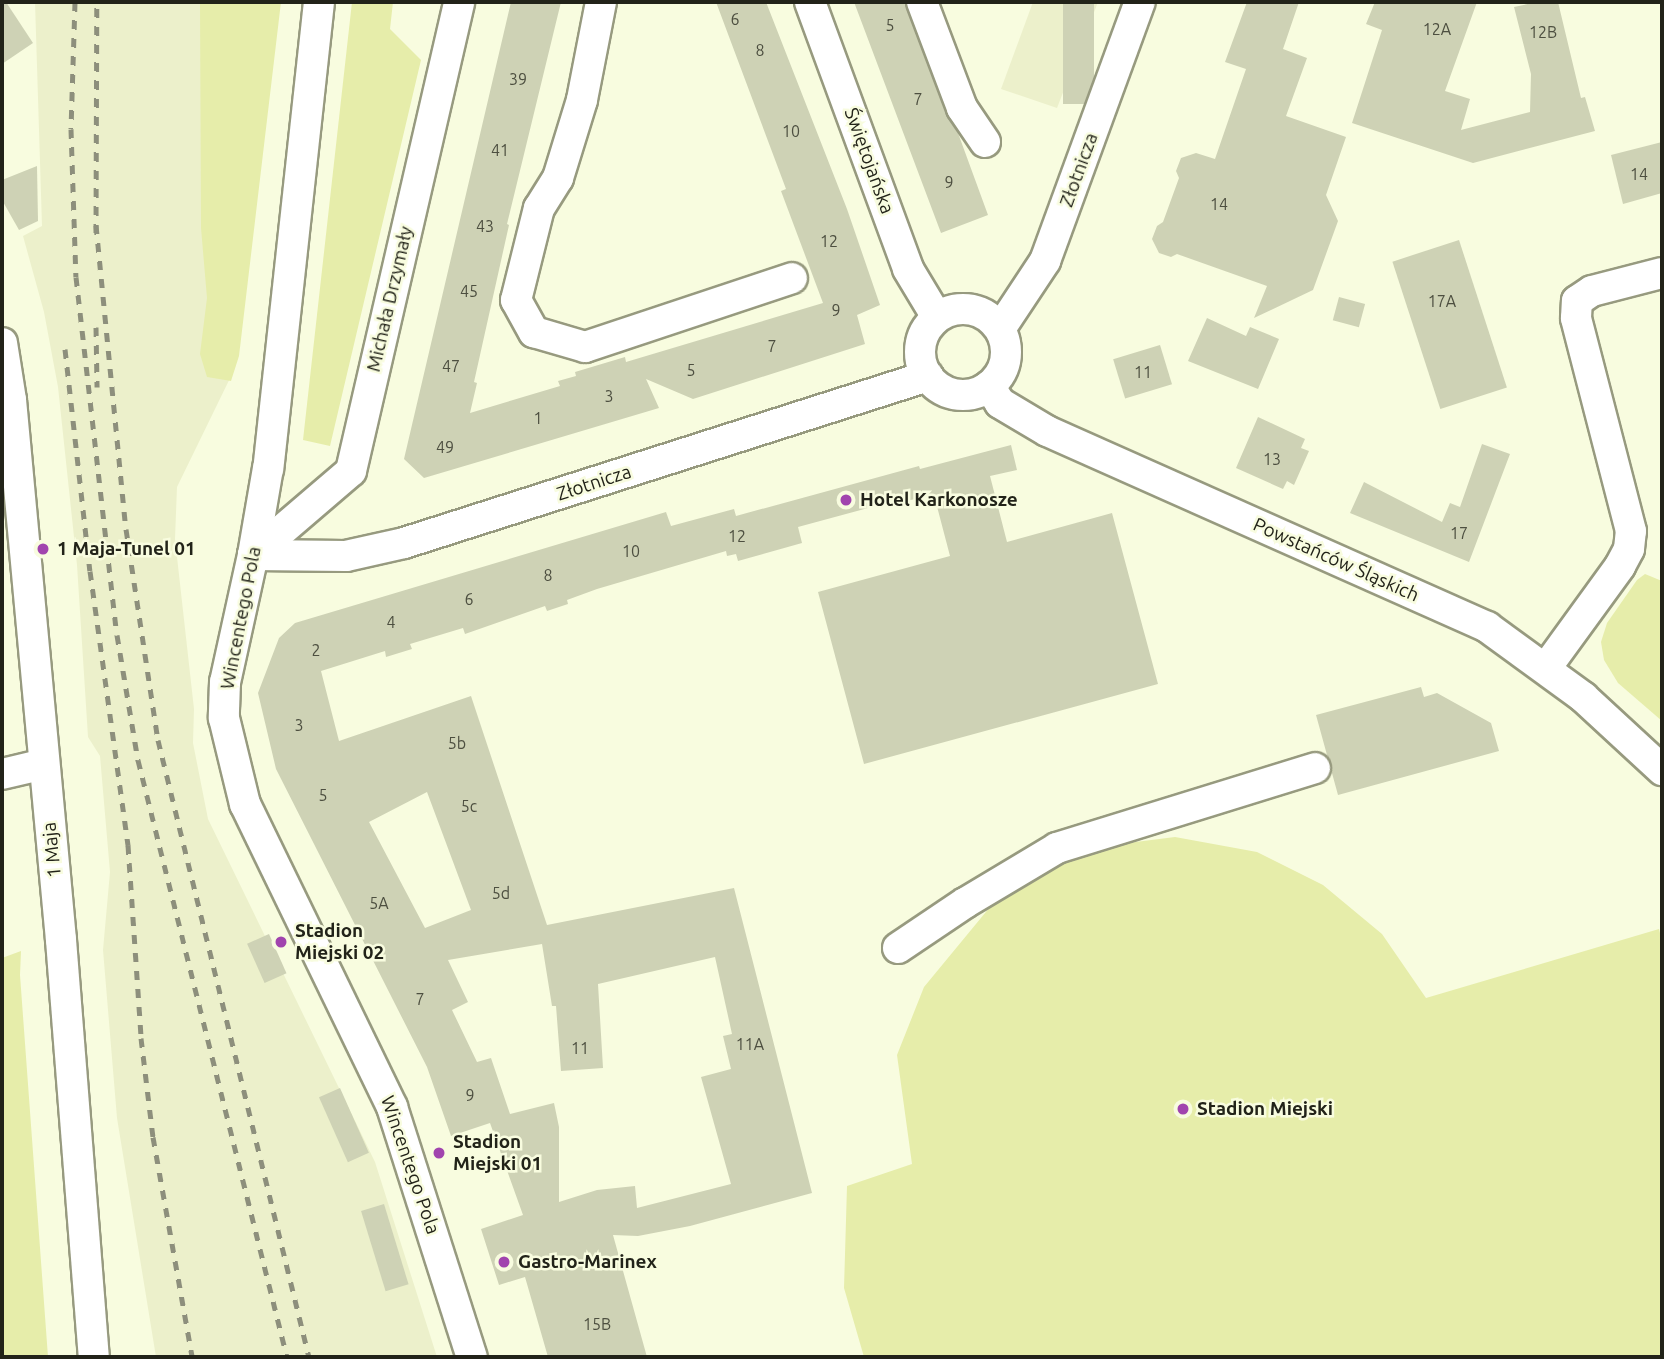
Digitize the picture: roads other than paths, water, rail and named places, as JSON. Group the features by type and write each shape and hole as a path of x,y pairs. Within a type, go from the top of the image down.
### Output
{"street":[{"name":"Wincentego Pola","path":"319,2 276,407 253,555 225,682 224,718 244,804 392,1107 472,1357"},
{"name":"Michała Drzymały","path":"253,555 351,471 458,2"},
{"path":"601,2 582,100 558,178 539,208 516,300 534,332 585,347 792,278"},
{"name":"Świętojańska","path":"810,2 908,268 937,317"},
{"path":"922,2 962,108 985,142"},
{"name":"Złotnicza","path":"1000,330 1045,261 1140,2"},
{"path":"1546,668 1620,566 1629,550 1631,531 1576,318 1577,301 1592,292 1662,273"},
{"path":"953,309 971,309 988,316 1000,330 1006,344 1006,360 1000,374 989,386 963,395 950,393 937,387 928,376 921,361 920,345 926,329 937,317 953,309"},
{"name":"1 Maja","path":"2,343 11,400 61,940 94,1357"},
{"name":"Złotnicza","path":"253,555 346,556 404,543 928,376"},
{"name":"Powstańców Śląskich","path":"989,386 1000,403 1047,431 1487,627 1546,668 1628,736 1662,770"},
{"path":"2,774 44,764"},
{"path":"898,948 965,903 1057,848 1315,768"}],"railway":[{"path":"75,2 71,129 76,277 117,635 138,760 287,1357"},
{"path":"96,233 97,2"},
{"path":"96,225 126,529 158,740 309,1357"},
{"path":"96,327 97,387"},
{"path":"65,349 90,571 128,845 141,1038 153,1137 192,1357"}],"place":[{"name":"Hotel Karkonosze","path":"846,500"},
{"name":"1 Maja-Tunel 01","path":"43,549"},
{"name":"Stadion Miejski 02","path":"281,942"},
{"name":"Stadion Miejski","path":"1183,1109"},
{"name":"Stadion Miejski 01","path":"439,1153"},
{"name":"Gastro-Marinex","path":"504,1262"}]}
